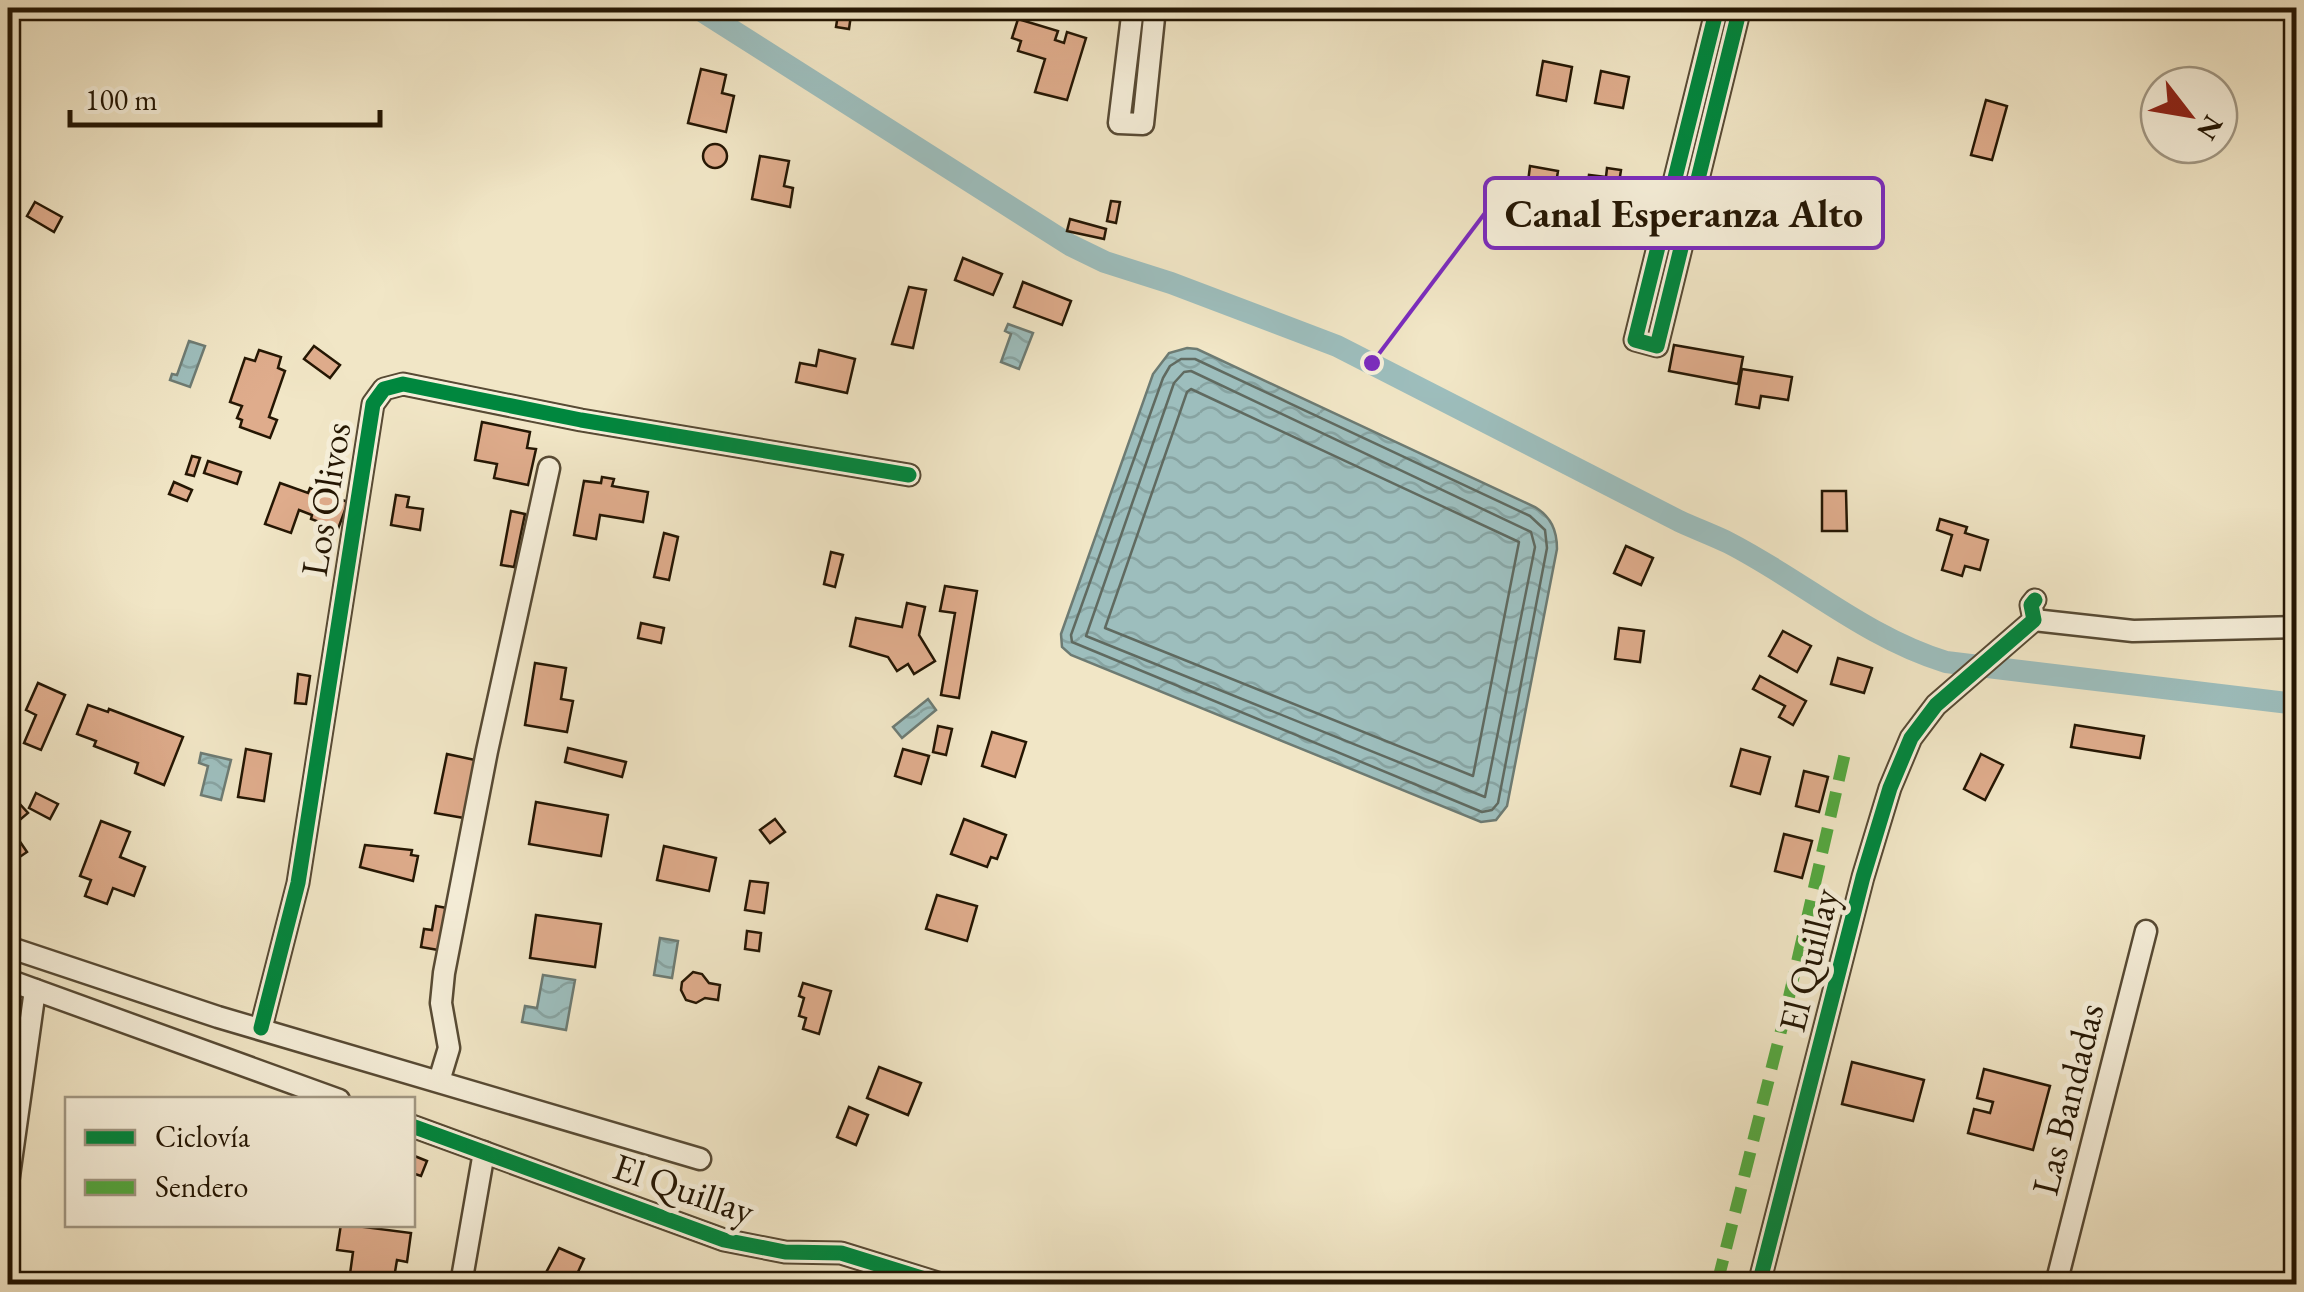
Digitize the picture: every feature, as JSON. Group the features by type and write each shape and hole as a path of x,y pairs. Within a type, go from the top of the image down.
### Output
{"street":[{"path":"1133,8 1120,123 1143,124 1155,8"},
{"path":"1717,8 1634,340 1657,346 1740,8"},
{"name":"Los Olivos","path":"261,1028 298,883 367,441 374,404 384,389 403,384 581,420 909,474"},
{"path":"439,1081 449,1048 441,1004 444,973 486,751 549,468"},
{"name":"El Quillay","path":"1760,1284 1881,813 1911,738 1936,704 2007,641 2035,610 2133,631 2296,627"},
{"name":"Las Bandadas","path":"2056,1284 2146,932"},
{"path":"8,947 127,988 700,1160"},
{"path":"8,980 331,1097"},
{"path":"8,1183 35,990"},
{"name":"El Quillay","path":"415,1127 724,1240 754,1248 841,1253 941,1284"},
{"path":"462,1284 484,1152"}],"water":[{"path":"1008,324 1033,333 1019,369 1001,362 1011,334 1005,331"},
{"path":"189,341 205,346 190,387 170,380 172,374 177,375"},
{"path":"1197,349 1535,507 1549,520 1557,549 1507,806 1496,820 1481,822 1071,655 1062,647 1061,634 1153,374 1169,353"},
{"path":"928,699 936,710 902,738 893,727"},
{"path":"201,753 231,760 221,800 201,795 208,766 199,763"},
{"path":"660,938 678,941 672,978 654,975"},
{"path":"543,975 575,980 566,1030 522,1022 525,1006 537,1008"}],"building":[{"path":"839,8 852,8 849,29 836,27"},
{"path":"1018,19 1058,31 1055,40 1064,43 1067,32 1086,38 1067,100 1035,92 1045,59 1018,51 1021,41 1012,38"},
{"path":"1543,61 1572,67 1566,101 1537,95"},
{"path":"701,69 726,75 722,93 734,96 726,132 688,123"},
{"path":"1601,71 1629,77 1623,108 1595,103"},
{"path":"1986,100 2007,106 1992,160 1971,155"},
{"path":"715,144 724,147 724,165 715,168 706,165 703,156 706,147"},
{"path":"760,156 789,161 784,186 793,188 790,207 752,199"},
{"path":"1530,166 1558,171 1553,202 1526,198"},
{"path":"1607,168 1621,170 1615,208 1585,204 1589,175 1606,177"},
{"path":"1111,201 1120,202 1116,223 1107,221"},
{"path":"35,202 62,217 54,232 27,216"},
{"path":"1070,219 1106,229 1104,239 1067,231"},
{"path":"963,258 1002,274 993,295 955,280"},
{"path":"1023,282 1071,301 1062,325 1014,307"},
{"path":"909,287 926,290 913,348 892,344"},
{"path":"1674,345 1743,357 1738,384 1669,371"},
{"path":"314,346 340,365 330,378 304,359"},
{"path":"259,350 281,357 278,368 285,371 269,417 277,420 270,438 240,427 242,420 237,418 242,406 230,402 245,358 255,361"},
{"path":"819,350 855,359 847,393 796,382 800,363 816,366"},
{"path":"1742,369 1792,377 1788,400 1761,396 1759,408 1736,404"},
{"path":"482,422 530,432 527,448 536,449 528,485 494,478 497,464 475,460"},
{"path":"192,456 200,458 194,476 186,474"},
{"path":"208,461 241,472 237,484 204,473"},
{"path":"602,477 614,479 612,486 648,492 643,522 600,515 596,539 574,535 584,481 601,483"},
{"path":"174,482 192,490 187,501 169,494"},
{"path":"280,483 308,493 310,488 348,502 338,529 299,510 291,533 265,524"},
{"path":"1822,491 1846,491 1847,531 1822,531"},
{"path":"396,495 409,497 407,507 423,509 420,530 391,525"},
{"path":"511,511 525,514 514,567 501,565"},
{"path":"1940,519 1967,527 1965,533 1988,540 1980,570 1965,566 1962,576 1942,570 1952,535 1937,530"},
{"path":"664,533 678,537 669,580 654,577"},
{"path":"1626,546 1653,558 1641,585 1614,573"},
{"path":"831,552 843,555 835,587 824,584"},
{"path":"945,586 977,591 959,698 941,695 955,613 940,611"},
{"path":"907,603 925,607 919,635 935,661 914,674 908,664 897,671 888,657 850,646 856,618 902,627"},
{"path":"641,623 664,628 661,643 638,638"},
{"path":"1619,628 1644,631 1640,662 1615,659"},
{"path":"1783,631 1811,646 1797,672 1769,656"},
{"path":"1838,658 1872,668 1864,693 1831,684"},
{"path":"535,663 566,668 561,699 573,701 567,732 525,725"},
{"path":"298,674 310,676 306,704 295,703"},
{"path":"1760,676 1806,701 1793,725 1779,717 1785,706 1753,689"},
{"path":"38,683 65,695 41,750 24,743 36,715 26,710"},
{"path":"88,705 183,737 164,785 135,773 138,763 94,746 96,741 77,734"},
{"path":"2075,725 2144,736 2140,758 2071,747"},
{"path":"938,726 952,729 946,755 933,752"},
{"path":"992,732 1026,742 1015,777 982,766"},
{"path":"568,748 626,762 622,777 565,762"},
{"path":"246,749 271,754 264,801 238,797"},
{"path":"903,749 929,756 921,784 895,776"},
{"path":"1741,749 1770,757 1760,794 1731,786"},
{"path":"447,754 475,760 464,818 435,813"},
{"path":"1981,754 2003,765 1985,800 1964,789"},
{"path":"1804,771 1828,777 1819,812 1796,806"},
{"path":"36,793 58,804 50,819 29,808"},
{"path":"18,802 28,813 15,824 8,808"},
{"path":"536,802 608,815 601,856 529,844"},
{"path":"775,819 785,832 770,843 760,830"},
{"path":"964,819 1006,835 997,859 991,857 987,867 951,854"},
{"path":"101,821 130,832 120,857 145,867 134,896 113,888 107,904 85,896 91,880 80,876"},
{"path":"12,830 27,852 8,865 8,833"},
{"path":"1784,834 1812,841 1802,878 1775,871"},
{"path":"365,845 412,850 411,855 418,856 413,881 360,867"},
{"path":"664,846 716,858 709,891 657,880"},
{"path":"750,881 768,883 764,913 745,910"},
{"path":"937,895 977,906 967,941 926,929"},
{"path":"436,906 452,909 444,951 421,947 424,929 432,930"},
{"path":"536,915 601,924 595,967 530,958"},
{"path":"747,931 761,933 759,951 745,949"},
{"path":"693,972 720,985 718,1000 686,1000 682,982"},
{"path":"803,983 831,991 819,1034 803,1029 806,1018 799,1016 804,998 799,996"},
{"path":"1852,1062 1924,1080 1913,1121 1842,1104"},
{"path":"879,1067 921,1083 908,1115 867,1098"},
{"path":"1984,1069 2050,1086 2033,1150 1968,1133 1974,1109 1990,1113 1993,1102 1977,1098"},
{"path":"849,1107 868,1115 856,1145 837,1137"},
{"path":"415,1156 427,1161 421,1176 415,1174"},
{"path":"341,1227 411,1233 407,1262 397,1260 393,1284 344,1284 342,1279 350,1274 353,1252 337,1250"},
{"path":"559,1248 584,1259 578,1272 586,1275 582,1284 540,1284"}],"waterway":[{"path":"697,8 1070,245 1105,262 1337,346 1729,543 1861,623 1916,651 1946,662 2296,704"}],"marked path":[{"path":"1717,1284 1845,753"}],"cycle path":[{"path":"1717,8 1635,340 1657,346 1740,8"},
{"path":"261,1028 298,883 373,404 384,389 403,384 581,420 909,475"},
{"path":"1759,1284 1863,877 1890,788 1911,738 1936,705 2034,620 2031,605 2035,600"},
{"path":"415,1127 724,1240 785,1252 841,1253 941,1284"}],"place":[{"name":"Canal Esperanza Alto","path":"1372,363"}]}
